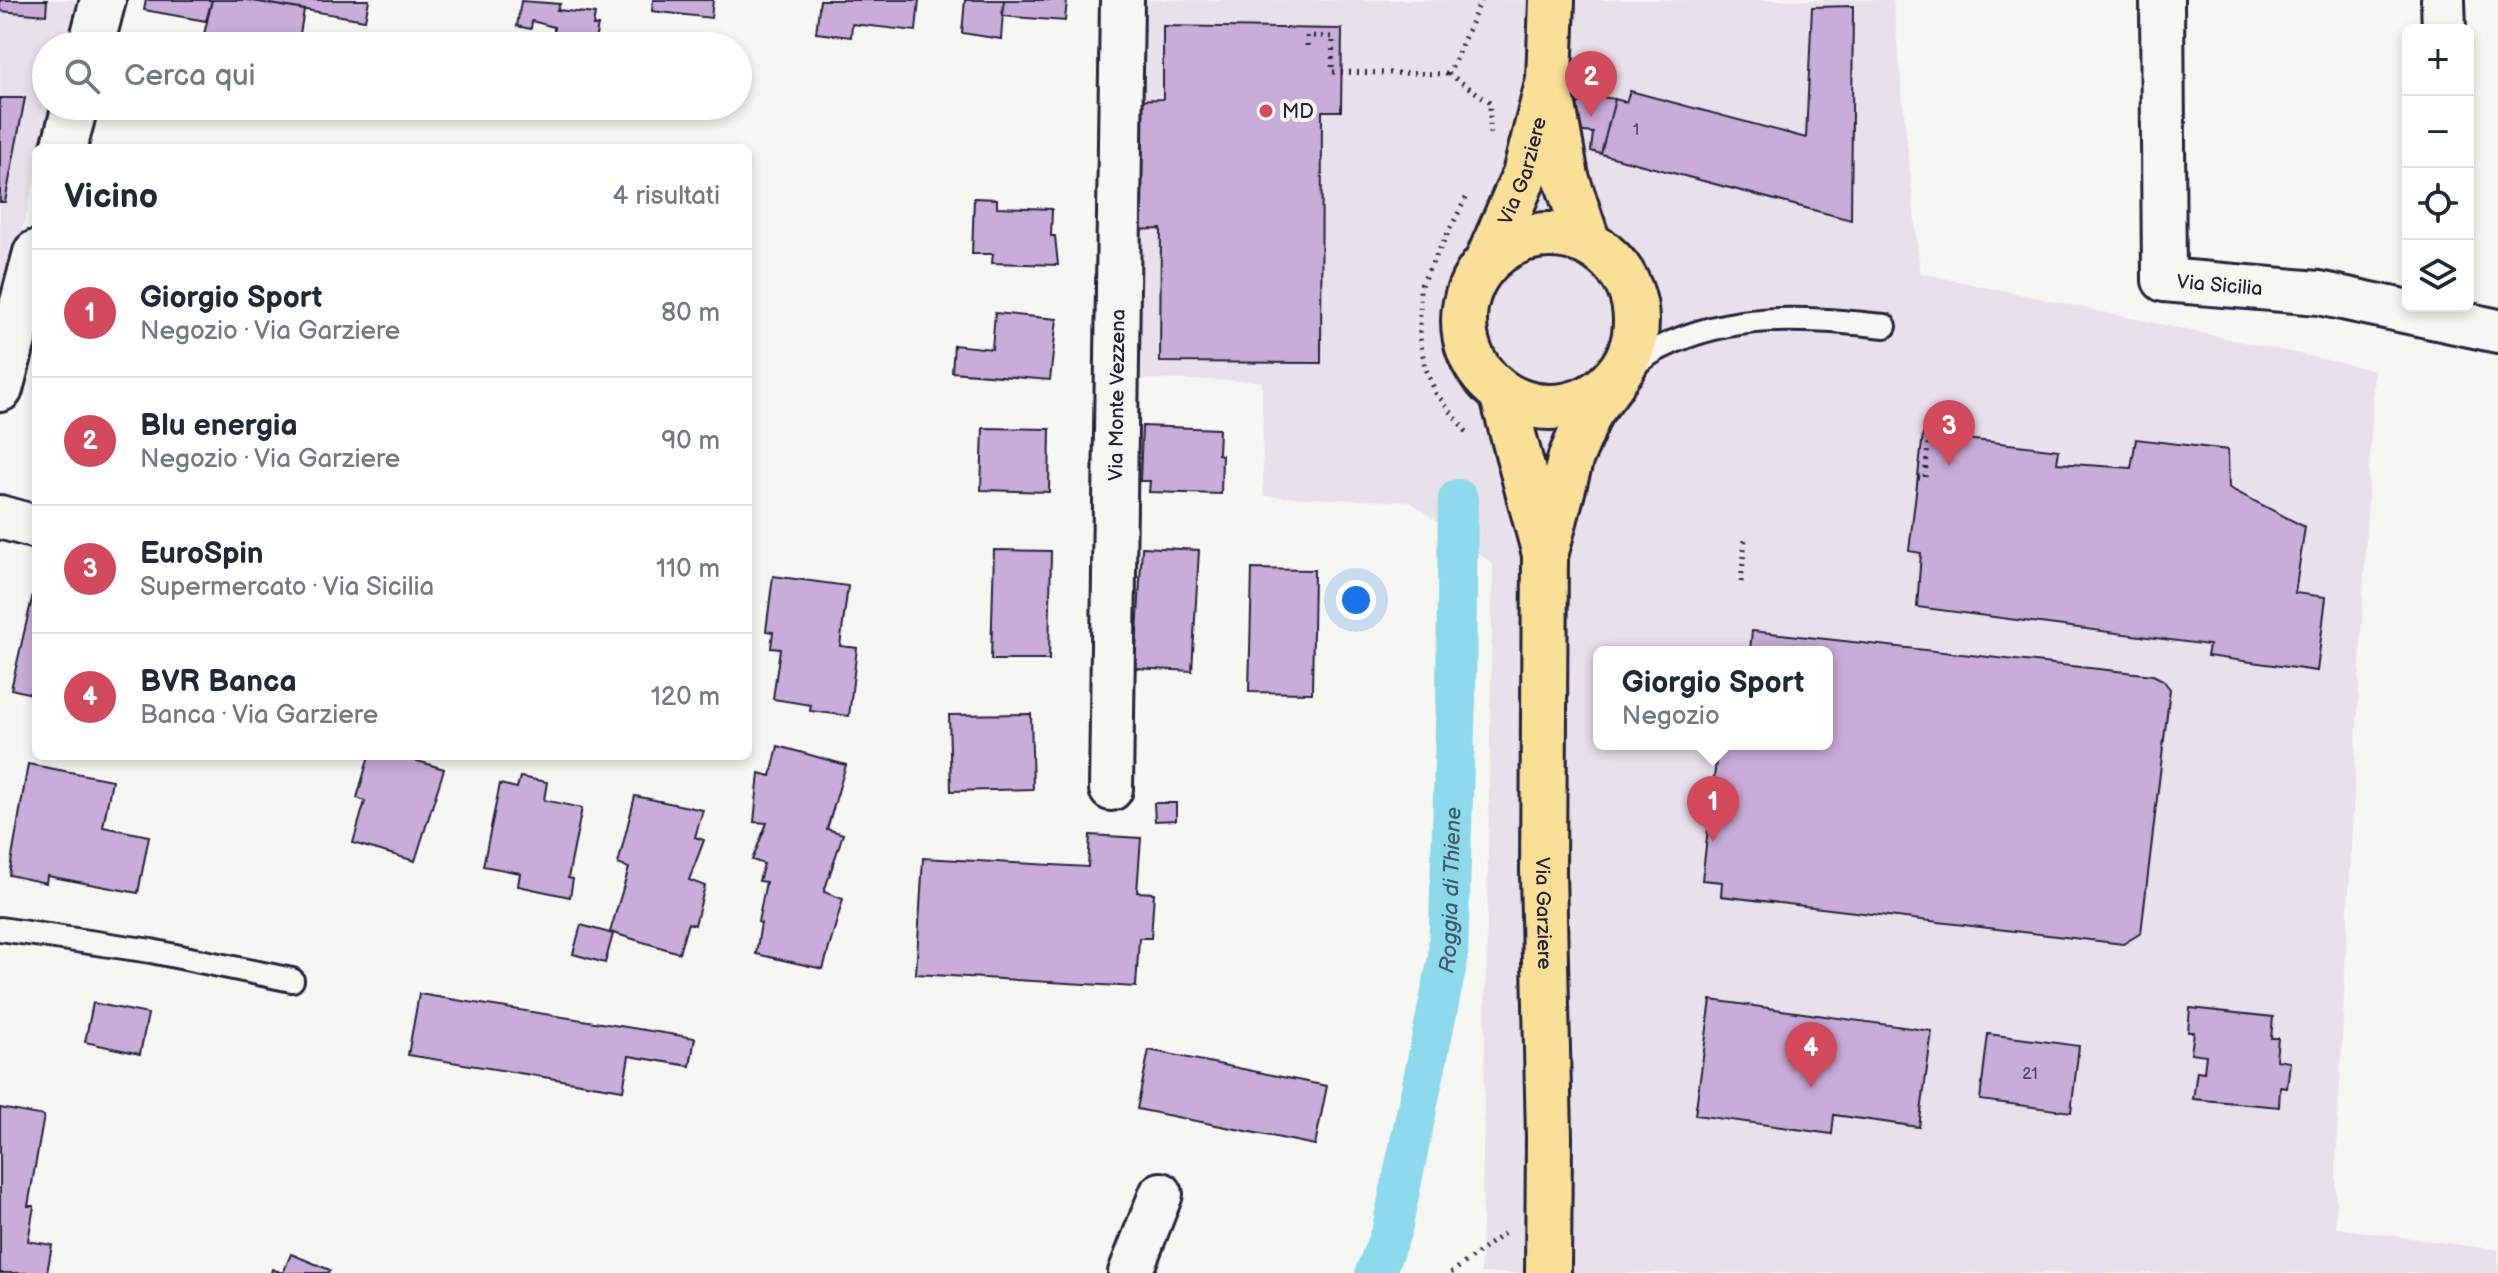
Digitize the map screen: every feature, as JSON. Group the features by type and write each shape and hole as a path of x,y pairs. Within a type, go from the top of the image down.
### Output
{"main road":[{"name":"Via Garziere","path":"1552,0 1549,80 1566,177 1588,243"},
{"name":"Via Garziere","path":"1549,80 1525,174 1488,260 1473,281 1465,304 1464,330 1470,355 1484,376 1502,393 1525,404 1549,408 1573,405 1595,395 1614,380"},
{"name":"Via Garziere","path":"1488,260 1502,249 1535,236 1571,237 1588,243 1613,263 1631,289 1637,321 1631,353 1590,412 1571,457 1545,554 1543,873 1548,1273"},
{"name":"Via Garziere","path":"1502,393 1545,554"}],"street":[{"path":"95,32 103,0"},
{"name":"Via Monte Vezzena","path":"1111,789 1122,0"},
{"name":"Via Sicilia","path":"2162,0 2164,280 2319,293 2455,313"},
{"path":"2443,0 2444,24"},
{"path":"65,144 71,120"},
{"path":"0,389 32,268"},
{"path":"2455,313 2498,331"},
{"path":"0,517 32,526"},
{"path":"1130,1273 1161,1194"}],"lane":[{"path":"1614,380 1659,348 1724,324 1815,319 1885,326"},
{"path":"0,929 151,951 292,980"}],"path":[{"path":"1307,46 1307,36 1333,37 1332,72 1449,74"},
{"path":"1918,478 1925,478 1929,434"},
{"path":"1741,582 1745,540"},
{"path":"1451,1273 1507,1231"}],"shaded area":[{"path":"0,0 81,0 73,32 32,32 32,120 50,120 44,144 32,144 32,192 0,317"},
{"path":"1134,0 1893,0 1920,273 2374,370 2336,1165 2336,1228 2498,1250 2498,1273 1481,1273 1493,564 1411,502 1263,496 1262,381 1131,379"}],"building":[{"path":"0,0 47,0 46,15 0,11"},
{"path":"146,0 212,0 206,21 144,10"},
{"path":"212,0 247,0 304,10 300,32 205,32"},
{"path":"247,0 369,0 365,20"},
{"path":"653,0 713,0 711,18 652,11"},
{"path":"820,0 919,0 916,31 852,24 851,37 816,33"},
{"path":"965,0 1004,0 1001,39 962,33"},
{"path":"1004,0 1067,0 1065,21 1002,16"},
{"path":"521,1 560,4 557,10 595,14 593,26 598,25 597,32 554,32 554,27 532,21 531,29 517,26"},
{"path":"1853,6 1851,220 1601,154 1615,99 1626,102 1630,91 1806,138 1812,7"},
{"path":"1163,26 1342,29 1341,111 1322,111 1321,363 1160,362 1161,229 1128,230 1124,100 1163,99"},
{"path":"1588,95 1615,99 1601,154 1591,151 1593,133 1567,130 1577,105"},
{"path":"0,98 25,98 5,202 0,202"},
{"path":"974,198 997,199 997,207 1052,209 1051,236 1055,236 1058,265 992,263 993,254 972,254"},
{"path":"995,313 1057,319 1050,380 952,372 954,345 992,349"},
{"path":"1142,426 1219,429 1221,494 1149,492 1150,481 1140,481"},
{"path":"983,428 1050,429 1049,492 981,490"},
{"path":"1923,434 2059,450 2057,463 2131,468 2136,439 2228,450 2229,488 2305,527 2295,593 2326,597 2317,671 2207,656 2209,645 1917,607 1921,553 1909,551"},
{"path":"1142,547 1199,550 1192,671 1135,668"},
{"path":"994,550 1051,551 1049,660 991,660"},
{"path":"1252,569 1314,570 1312,693 1249,692"},
{"path":"773,576 848,586 840,646 857,648 849,716 810,711 811,705 773,699 780,649 771,648 773,632 766,631"},
{"path":"32,598 32,694 11,689"},
{"path":"1752,631 2153,675 2163,680 2170,689 2141,933 2123,944 1721,896 1722,882 1702,880 1717,750 1833,750 1833,646 1750,646"},
{"path":"1031,714 1033,789 951,791 949,715"},
{"path":"778,746 846,765 827,829 843,834 824,892 843,899 823,969 756,954 761,923 758,922 766,882 759,881 764,864 752,860 767,823 754,822 759,773 771,776"},
{"path":"368,760 414,760 444,769 415,861 353,843 365,801 357,798"},
{"path":"28,764 112,780 103,827 149,836 138,893 47,876 46,883 9,875"},
{"path":"520,777 547,782 544,800 582,808 568,878 573,879 570,897 518,886 520,873 483,866 500,784 517,788"},
{"path":"635,796 703,810 695,837 704,840 689,880 705,886 695,925 688,923 679,953 610,932 629,868 618,864"},
{"path":"1154,803 1176,803 1176,820 1155,821"},
{"path":"1090,835 1141,838 1137,892 1154,893 1151,938 1139,938 1136,987 916,974 923,858 1088,867"},
{"path":"581,925 613,934 605,963 573,954"},
{"path":"419,994 695,1038 690,1066 629,1056 623,1090 408,1055"},
{"path":"1711,1000 1932,1031 1919,1127 1834,1115 1832,1134 1695,1115"},
{"path":"93,1003 148,1014 140,1054 85,1042"},
{"path":"2190,1008 2273,1017 2271,1038 2278,1038 2276,1060 2290,1062 2287,1088 2280,1087 2279,1107 2193,1099 2197,1071 2204,1072 2206,1055 2191,1053 2194,1032 2188,1032"},
{"path":"1988,1034 2079,1046 2071,1112 1980,1100"},
{"path":"1149,1050 1327,1086 1315,1145 1137,1109"},
{"path":"0,1108 44,1116 28,1206 34,1206 28,1241 52,1245 47,1273 0,1273"},
{"path":"291,1254 330,1270 328,1273 283,1273"}],"waterway":[{"name":"Roggia di Thiene","path":"1375,1273 1392,1229 1448,959 1458,499"}],"place":[{"name":"MD","path":"1266,111"},
{"name":"Blu energia","path":"1591,117"},
{"name":"EuroSpin","path":"1949,466"},
{"name":"Giorgio Sport","path":"1713,842"},
{"name":"BVR Banca","path":"1811,1088"}]}
